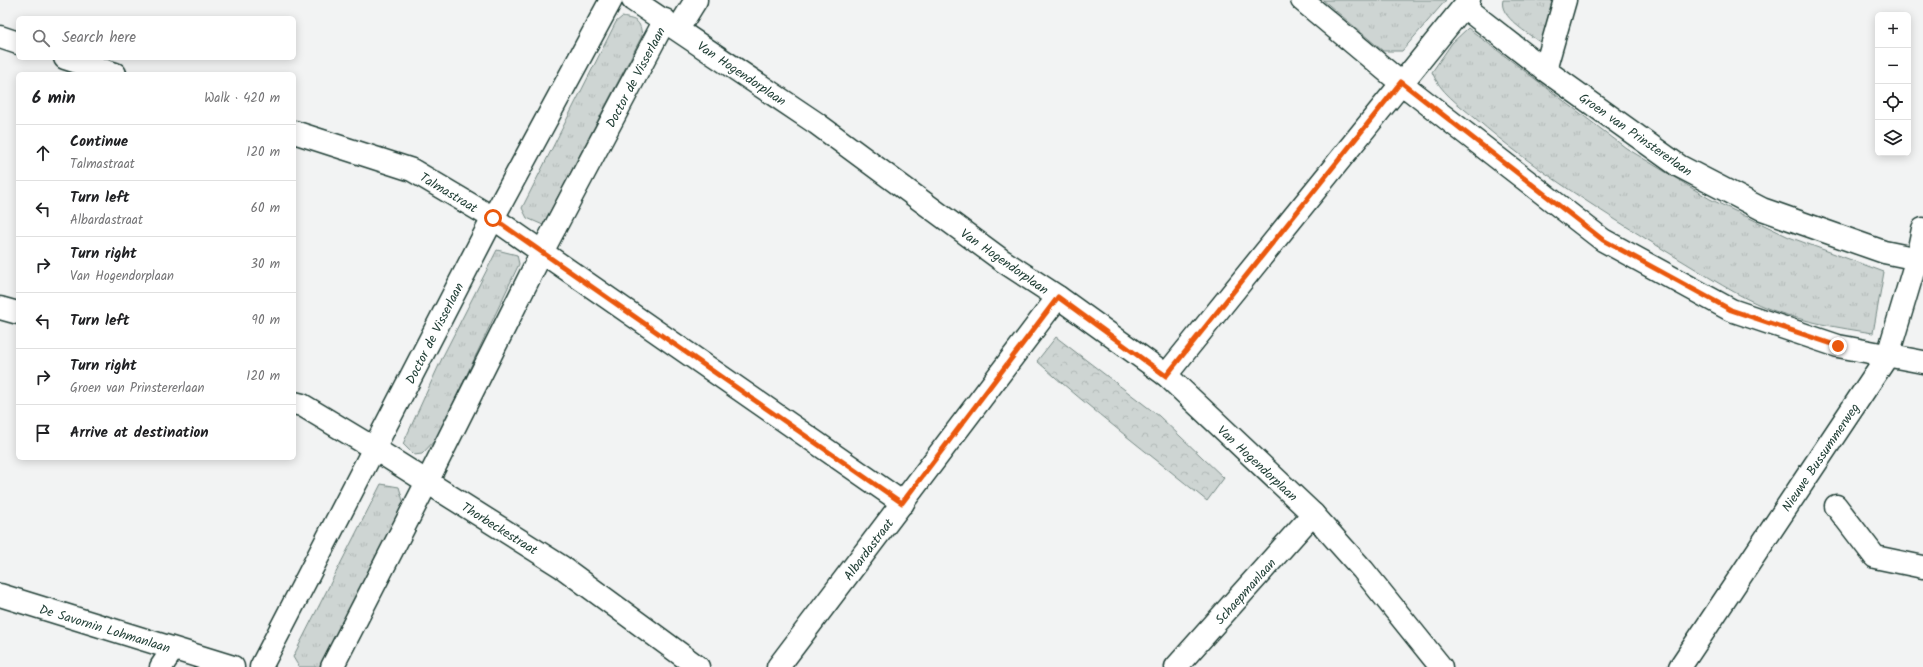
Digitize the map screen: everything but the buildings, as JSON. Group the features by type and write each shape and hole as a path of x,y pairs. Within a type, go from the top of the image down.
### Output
{"street":[{"name":"Doctor de Visserlaan","path":"261,667 375,449 493,218 611,0"},
{"name":"Van Hogendorplaan","path":"633,0 816,123 1003,261 1058,297 1166,376 1313,514 1363,570 1441,667"},
{"name":"Doctor de Visserlaan","path":"332,667 427,482 542,252 671,25 696,0"},
{"path":"1302,0 1401,82 1603,240 1731,310 1838,346 1923,362"},
{"path":"1545,70 1565,0"},
{"path":"1166,376 1466,3"},
{"name":"Groen van Prinstererlaan","path":"1466,3 1545,70 1679,166 1762,210 1884,252 1920,259"},
{"path":"0,37 16,42"},
{"path":"71,60 109,72"},
{"name":"Talmastraat","path":"296,133 412,170 493,218 902,503"},
{"name":"Nieuwe Bussummerweg","path":"1680,667 1888,355 1920,259 1923,229"},
{"name":"Albardastraat","path":"778,667 1058,297"},
{"path":"0,308 16,312"},
{"name":"Thorbeckestraat","path":"296,404 302,405 375,449 562,567 698,667"},
{"path":"1836,506 1875,557 1923,567"},
{"name":"Schaepmanlaan","path":"1176,667 1313,514"},
{"name":"De Savornin Lohmanlaan","path":"0,595 233,667"},
{"path":"161,667 173,649"}],"green space":[{"path":"1323,0 1446,0 1402,51 1383,51"},
{"path":"1503,0 1554,0 1541,43 1522,30 1510,18 1505,12"},
{"path":"622,17 637,22 639,24 642,36 543,225 527,218 522,208 616,22"},
{"path":"1468,28 1626,148 1710,199 1789,237 1884,272 1873,333 1835,327 1797,318 1772,310 1747,299 1622,224 1547,174 1498,138 1445,92 1435,79 1432,72 1452,43"},
{"path":"497,250 517,255 519,264 437,438 422,454 414,455 403,444 444,354"},
{"path":"1056,337 1159,416 1224,478 1207,501 1099,414 1037,361"},
{"path":"381,484 399,487 404,504 324,667 299,667 293,657"}],"route":[{"path":"493,218 902,503 1058,297 1166,376 1401,82 1603,240 1731,310 1838,346"}]}
